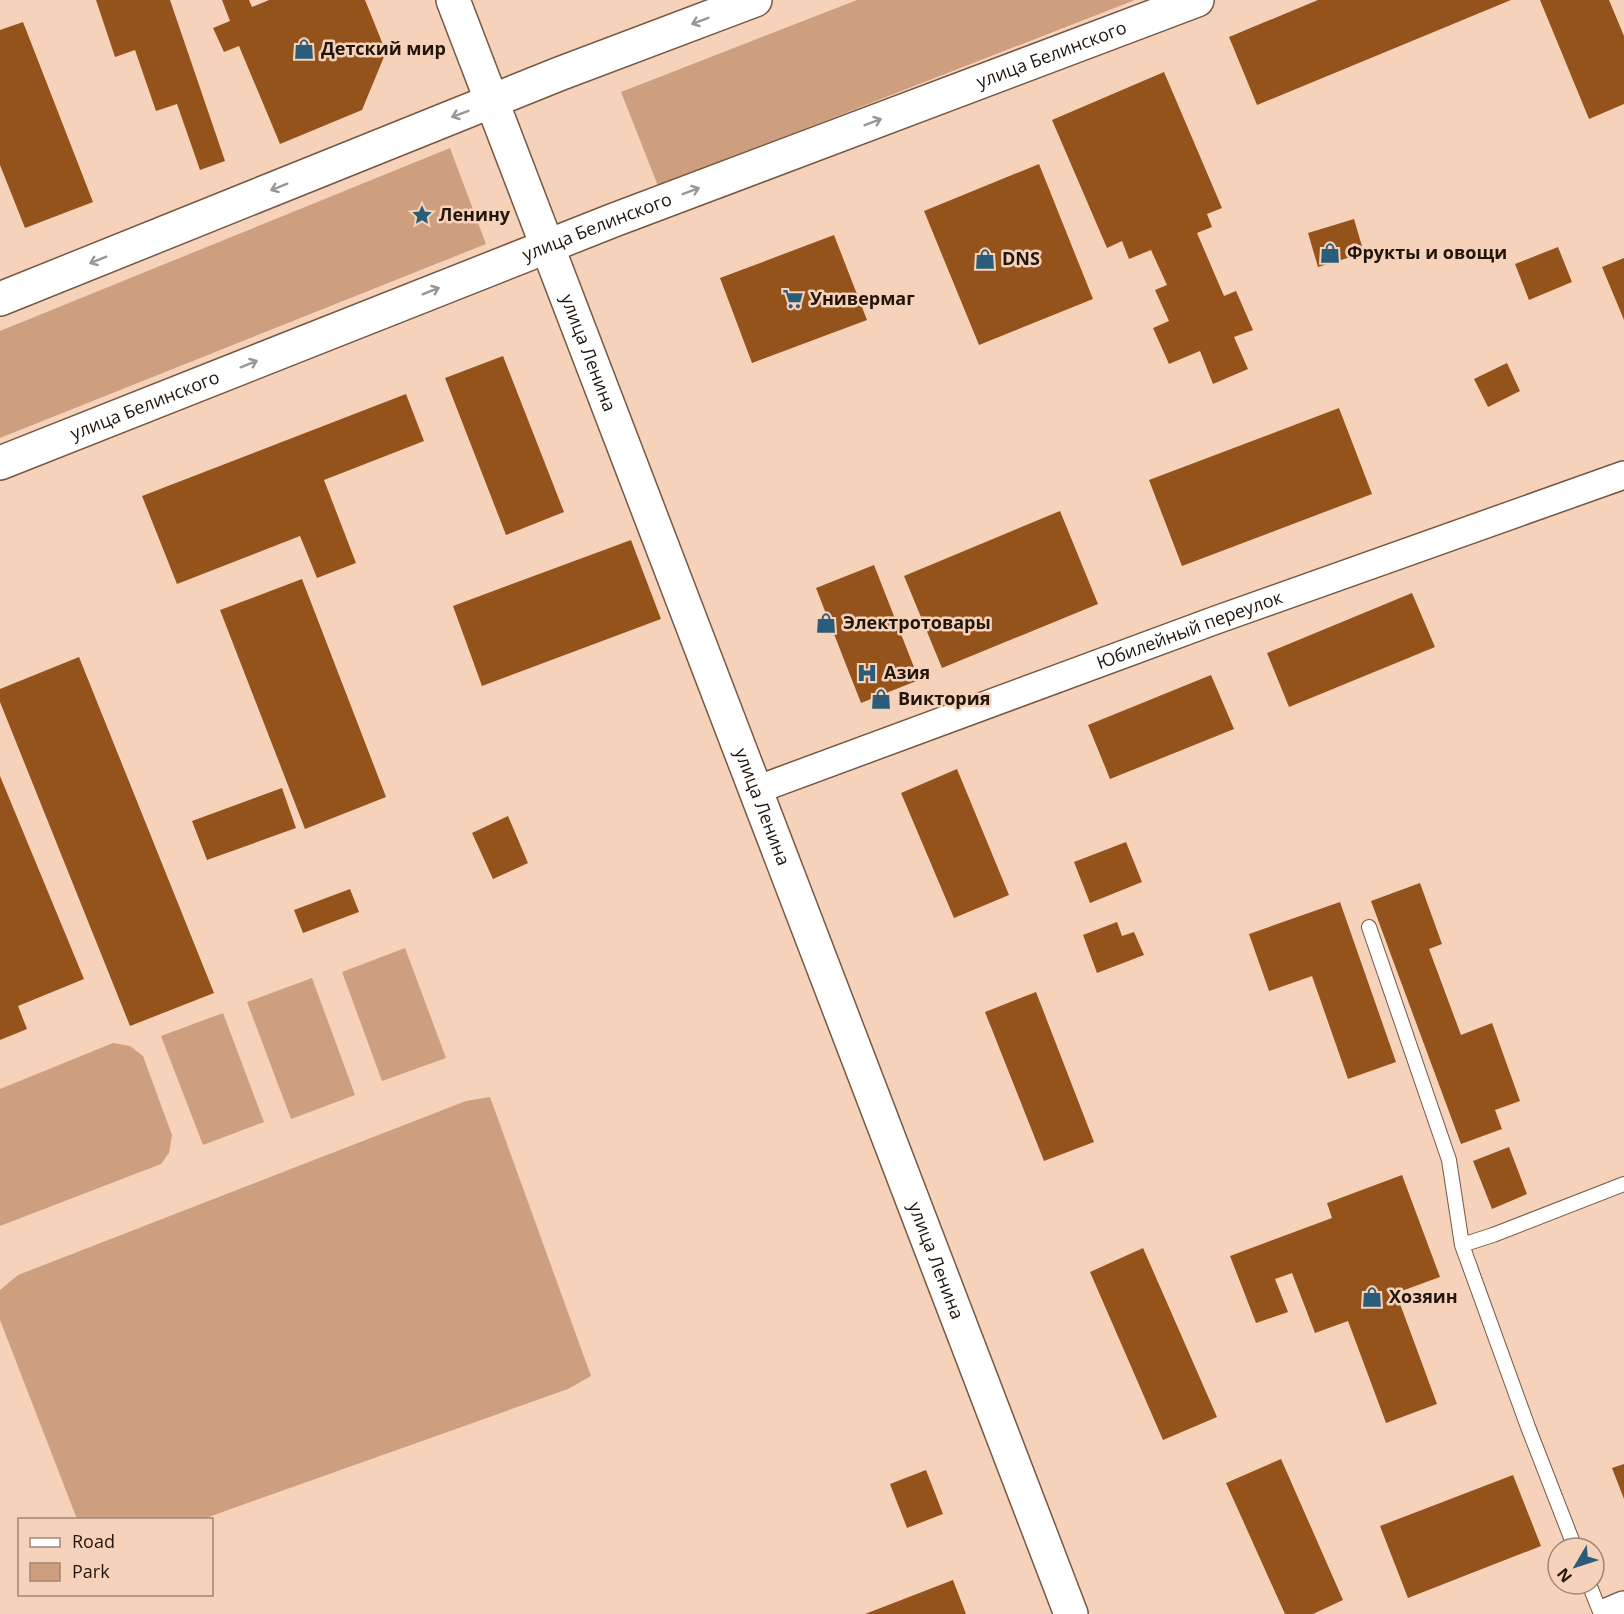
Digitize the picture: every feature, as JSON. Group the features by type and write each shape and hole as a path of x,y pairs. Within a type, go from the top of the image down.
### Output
{"street":[{"name":"улица Ленина","path":"453,0 1071,1614"},
{"path":"0,299 492,101 755,0"},
{"name":"улица Белинского","path":"0,463 548,246 1197,0"},
{"name":"Юбилейный переулок","path":"756,790 1216,620 1624,475"},
{"path":"1610,1614 1624,1608"}],"lane":[{"path":"1370,927 1449,1160 1462,1245 1528,1428 1570,1536"},
{"path":"1462,1245 1624,1184"},
{"path":"1594,1596 1601,1614"}],"green space":[{"path":"857,0 1135,0 658,186 621,92"},
{"path":"450,148 486,244 0,438 0,331"},
{"path":"405,948 446,1058 382,1081 342,972"},
{"path":"312,978 355,1095 291,1119 247,1002"},
{"path":"223,1013 264,1122 203,1145 161,1036"},
{"path":"113,1043 130,1046 143,1056 172,1135 169,1153 161,1164 0,1226 0,1089"},
{"path":"490,1097 591,1376 568,1389 206,1518 77,1518 0,1320 0,1290 18,1275 466,1101"}],"building":[{"path":"96,0 170,0 225,161 200,170 177,104 156,111 135,50 115,57"},
{"path":"222,0 249,0 252,7 269,0 365,0 386,52 362,110 280,144 239,46 224,52 213,28 230,21"},
{"path":"1318,0 1511,0 1257,105 1229,37"},
{"path":"1540,0 1609,0 1624,36 1624,104 1589,119"},
{"path":"23,22 93,202 25,228 0,165 0,30"},
{"path":"1164,72 1222,208 1207,214 1212,227 1197,233 1224,296 1236,291 1253,330 1234,337 1248,369 1213,384 1200,351 1169,364 1153,328 1169,321 1155,290 1167,285 1151,250 1129,259 1122,241 1107,248 1052,120"},
{"path":"1039,164 1093,299 979,345 924,211"},
{"path":"1354,219 1364,253 1318,267 1308,233"},
{"name":"Универмаг","path":"834,235 867,320 752,363 720,278"},
{"path":"1558,247 1572,282 1529,300 1515,264"},
{"path":"1624,258 1624,320 1602,267"},
{"path":"503,356 564,512 506,535 445,378"},
{"path":"1507,363 1520,391 1488,407 1474,379"},
{"path":"406,394 424,441 324,480 356,563 317,578 300,536 177,584 142,496"},
{"path":"1339,408 1372,494 1182,566 1149,480"},
{"path":"1060,511 1098,604 942,668 904,576"},
{"path":"631,540 661,619 482,686 453,606"},
{"name":"Азия","path":"874,565 919,680 861,703 816,588"},
{"path":"302,579 386,797 305,829 220,610"},
{"path":"1412,593 1435,647 1289,707 1267,653"},
{"path":"79,657 214,993 130,1026 0,702 0,689"},
{"path":"1211,675 1234,729 1110,779 1088,725"},
{"path":"957,769 1009,895 954,918 901,793"},
{"path":"0,776 84,979 18,1006 27,1029 0,1040"},
{"path":"282,788 296,828 207,860 192,821"},
{"path":"508,816 528,863 493,879 472,833"},
{"path":"1126,842 1142,882 1090,903 1074,862"},
{"path":"1420,883 1442,944 1429,949 1461,1035 1492,1023 1520,1101 1495,1110 1502,1129 1461,1144 1371,901"},
{"path":"350,889 359,912 303,933 294,910"},
{"path":"1340,902 1396,1062 1348,1079 1312,976 1269,991 1249,934"},
{"path":"1117,922 1122,936 1134,932 1144,955 1097,973 1083,935"},
{"path":"1036,992 1094,1142 1044,1161 985,1012"},
{"path":"1509,1147 1527,1194 1492,1209 1473,1161"},
{"path":"1402,1175 1440,1277 1396,1293 1437,1404 1386,1423 1348,1321 1315,1333 1292,1273 1275,1279 1288,1312 1256,1323 1230,1256 1332,1218 1327,1203"},
{"path":"1143,1248 1217,1417 1163,1440 1090,1272"},
{"path":"1281,1459 1343,1600 1313,1614 1285,1614 1226,1483"},
{"path":"1624,1464 1624,1499 1612,1468"},
{"path":"926,1470 943,1514 907,1528 890,1484"},
{"path":"1513,1475 1541,1546 1408,1598 1380,1526"},
{"path":"953,1580 966,1614 865,1614"}],"place":[{"name":"Детский мир","path":"304,49"},
{"name":"Ленину","path":"422,215"},
{"name":"Фрукты и овощи","path":"1330,253"},
{"name":"DNS","path":"985,259"},
{"name":"Универмаг","path":"793,299"},
{"name":"Электротовары","path":"826,623"},
{"name":"Азия","path":"867,673"},
{"name":"Виктория","path":"881,699"},
{"name":"Хозяин","path":"1372,1297"}]}
